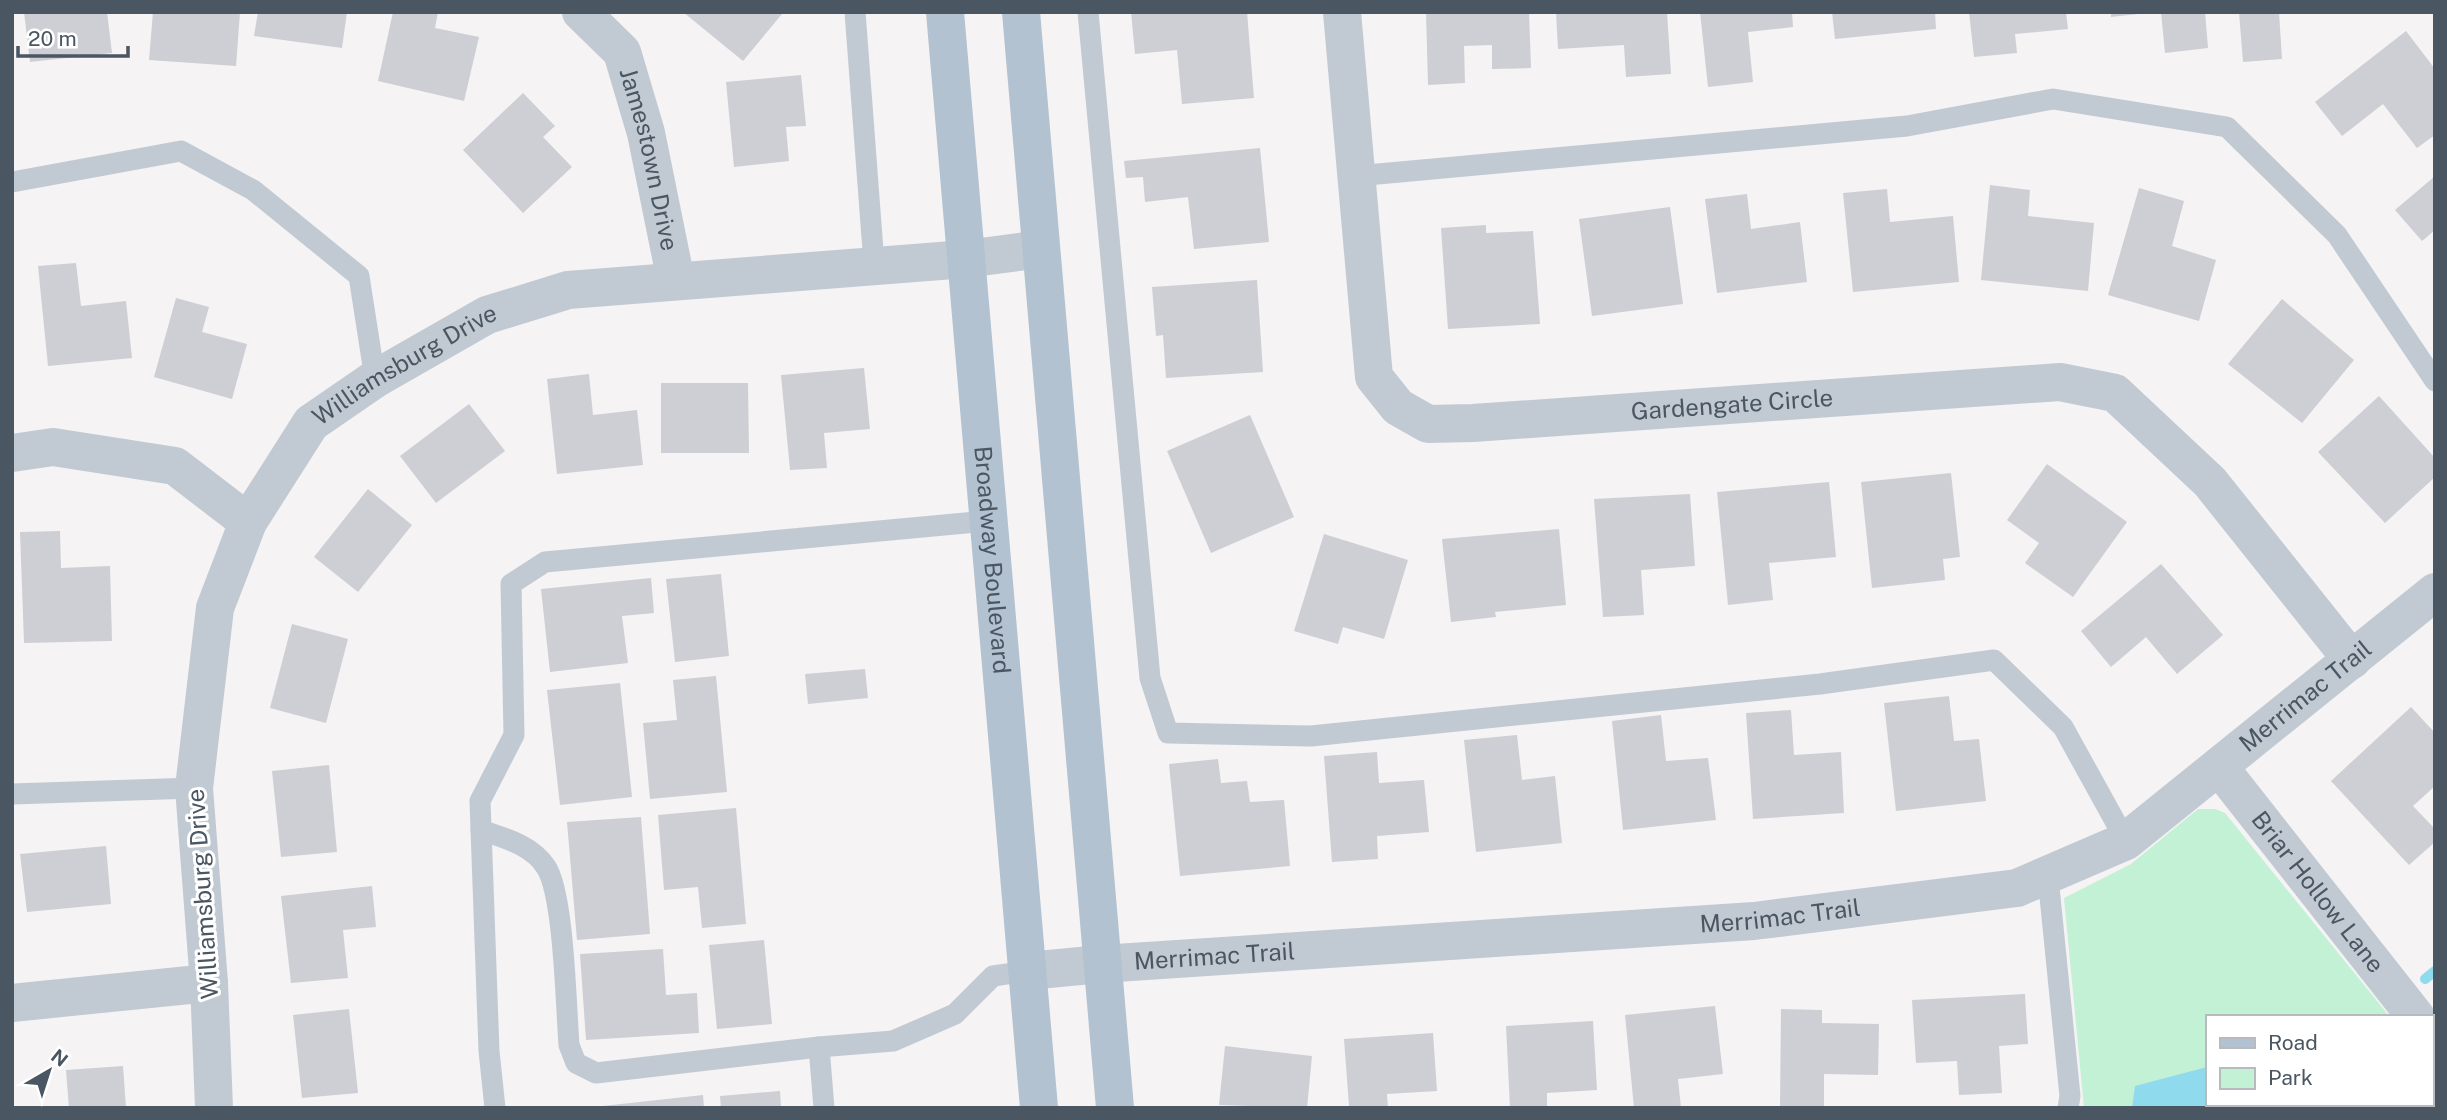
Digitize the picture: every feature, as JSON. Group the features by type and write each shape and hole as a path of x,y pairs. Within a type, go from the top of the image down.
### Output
{"main road":[{"name":"Broadway Boulevard","path":"945,12 1039,1108"},
{"path":"1021,12 1115,1108"}],"street":[{"name":"Jamestown Drive","path":"581,12 622,52 646,133 676,281"},
{"name":"Gardengate Circle","path":"1342,12 1374,377 1398,407 1428,424 2060,382 2115,393 2210,482 2351,660"},
{"name":"Williamsburg Drive","path":"214,1108 209,983 194,788 215,608 247,522 311,423 375,379 487,315 568,290 874,264 966,259 1041,249"},
{"path":"12,453 53,447 175,466 247,522"},
{"name":"Merrimac Trail","path":"1028,971 1754,921 2017,888 2048,877 2126,841 2220,768 2435,592"},
{"name":"Briar Hollow Lane","path":"2220,768 2414,1015"},
{"path":"12,1003 209,983"}],"lane":[{"path":"855,12 874,264"},
{"path":"1088,12 1150,678 1168,733 1311,736 1820,684 1994,660 2063,727 2126,841"},
{"path":"1356,176 1907,126 2053,99 2227,127 2337,235 2435,381"},
{"path":"12,182 181,151 241,183 359,276 375,379"},
{"path":"495,1108 489,1051 480,801 514,736 511,584 545,562 987,521"},
{"path":"12,794 194,788"},
{"path":"481,830 522,845 546,867 556,896 569,1045 576,1063 596,1073 892,1041 955,1014 993,976 1028,971"},
{"path":"2048,877 2070,1096 2068,1108"},
{"path":"819,1047 824,1108"}],"green space":[{"path":"2198,809 2215,809 2225,813 2388,1015 2206,1015 2206,1106 2433,1106 2433,1070 2435,1108 2084,1108 2064,898 2131,864"}],"water":[{"path":"2206,1067 2206,1106 2263,1108 2132,1108 2135,1086"}],"building":[{"path":"24,12 107,12 112,53 30,62"},
{"path":"153,12 240,12 236,66 149,60"},
{"path":"258,12 347,12 342,48 254,36"},
{"path":"393,12 438,12 435,28 479,37 464,101 378,81"},
{"path":"683,12 780,12 782,14 743,61"},
{"path":"1131,12 1247,12 1254,98 1182,104 1177,50 1135,54"},
{"path":"1426,12 1529,12 1531,68 1492,69 1492,45 1464,46 1465,83 1428,85"},
{"path":"1556,12 1667,12 1671,74 1626,77 1624,45 1558,49"},
{"path":"1700,12 1792,12 1793,27 1748,32 1753,82 1708,87"},
{"path":"1832,12 1935,12 1936,29 1835,39"},
{"path":"1969,12 2066,12 2068,29 2015,34 2017,53 1974,57"},
{"path":"2111,12 2138,12 2138,14 2111,17"},
{"path":"2161,12 2205,12 2208,48 2165,53"},
{"path":"2239,12 2279,12 2282,59 2243,62"},
{"path":"2406,31 2435,69 2435,135 2417,148 2383,104 2342,136 2315,102"},
{"path":"801,75 806,126 786,127 789,161 734,167 726,82"},
{"path":"523,93 555,126 543,137 572,167 523,213 463,150"},
{"path":"1260,148 1269,242 1194,249 1188,197 1145,202 1143,177 1126,178 1124,161"},
{"path":"2435,176 2435,230 2422,241 2395,210"},
{"path":"1990,185 2030,190 2028,216 2094,223 2088,291 1981,280"},
{"path":"2139,188 2184,201 2172,246 2216,260 2199,321 2108,295"},
{"path":"1887,189 1890,222 1953,216 1959,282 1853,292 1843,193"},
{"path":"1747,194 1751,229 1800,222 1807,282 1717,293 1705,199"},
{"path":"1670,207 1683,304 1592,316 1579,219"},
{"path":"1486,225 1486,233 1533,231 1540,324 1448,329 1441,228"},
{"path":"76,263 81,306 126,301 132,358 48,366 38,266"},
{"path":"1257,280 1263,372 1166,378 1163,335 1156,336 1152,287"},
{"path":"176,298 209,307 202,332 247,344 232,399 154,377"},
{"path":"2282,299 2354,360 2302,423 2228,364"},
{"path":"864,368 870,429 824,433 827,468 790,470 781,375"},
{"path":"589,374 593,415 637,410 643,465 557,474 547,379"},
{"path":"661,383 748,383 749,453 661,453"},
{"path":"2379,396 2435,458 2435,477 2385,523 2318,452"},
{"path":"469,404 505,451 436,503 400,456"},
{"path":"1250,415 1294,517 1211,553 1167,451"},
{"path":"2047,464 2127,522 2073,597 2025,563 2039,543 2007,520"},
{"path":"1951,473 1960,557 1943,559 1945,580 1872,588 1861,482"},
{"path":"1829,482 1836,557 1769,563 1773,600 1728,605 1717,492"},
{"path":"368,489 412,525 358,592 314,557"},
{"path":"1690,494 1695,566 1641,570 1644,615 1603,617 1594,499"},
{"path":"1559,529 1566,605 1495,612 1496,617 1451,622 1442,539"},
{"path":"60,531 61,568 110,566 112,641 24,643 20,532"},
{"path":"1324,534 1408,560 1384,639 1343,627 1338,644 1294,631"},
{"path":"2161,564 2223,635 2177,674 2146,637 2111,667 2081,631"},
{"path":"721,574 729,656 675,662 666,579"},
{"path":"651,578 654,613 622,616 628,663 550,672 541,589"},
{"path":"292,624 348,639 326,723 270,708"},
{"path":"865,669 868,698 808,704 805,674"},
{"path":"716,676 727,792 650,799 643,723 677,720 673,680"},
{"path":"620,683 632,797 560,805 547,690"},
{"path":"1949,696 1954,741 1979,739 1986,801 1896,811 1884,703"},
{"path":"2411,707 2435,733 2435,786 2413,806 2435,829 2435,842 2409,865 2331,781"},
{"path":"1791,710 1794,755 1841,752 1844,813 1753,819 1746,713"},
{"path":"1661,715 1666,761 1708,758 1716,820 1623,830 1612,721"},
{"path":"1517,735 1522,780 1555,776 1562,843 1476,852 1464,740"},
{"path":"1377,752 1379,783 1424,780 1429,832 1377,836 1378,859 1332,862 1324,756"},
{"path":"1218,759 1221,783 1247,781 1250,802 1284,800 1290,866 1180,876 1169,764"},
{"path":"329,765 337,852 281,857 272,771"},
{"path":"736,808 746,924 702,928 698,887 664,890 658,815"},
{"path":"641,817 650,934 577,940 567,822"},
{"path":"106,846 111,904 27,912 20,854"},
{"path":"372,886 376,927 343,930 348,978 291,983 281,896"},
{"path":"764,940 772,1024 717,1029 709,945"},
{"path":"663,949 666,995 697,993 699,1033 586,1040 580,954"},
{"path":"2025,994 2028,1044 1999,1046 2002,1093 1959,1095 1957,1061 1916,1063 1912,1000"},
{"path":"1715,1006 1723,1074 1678,1079 1681,1108 1634,1108 1625,1015"},
{"path":"349,1009 358,1093 302,1098 293,1015"},
{"path":"1781,1009 1822,1010 1822,1023 1879,1024 1878,1075 1824,1074 1824,1108 1780,1108"},
{"path":"1593,1021 1597,1090 1547,1093 1547,1108 1510,1108 1506,1026"},
{"path":"1433,1033 1437,1091 1387,1094 1388,1108 1349,1106 1344,1039"},
{"path":"1225,1046 1312,1056 1307,1108 1219,1105"},
{"path":"123,1066 126,1108 69,1108 66,1070"},
{"path":"780,1091 781,1108 721,1108 720,1096"},
{"path":"703,1095 704,1108 603,1106"}],"waterway":[{"path":"2425,979 2435,971"}]}
